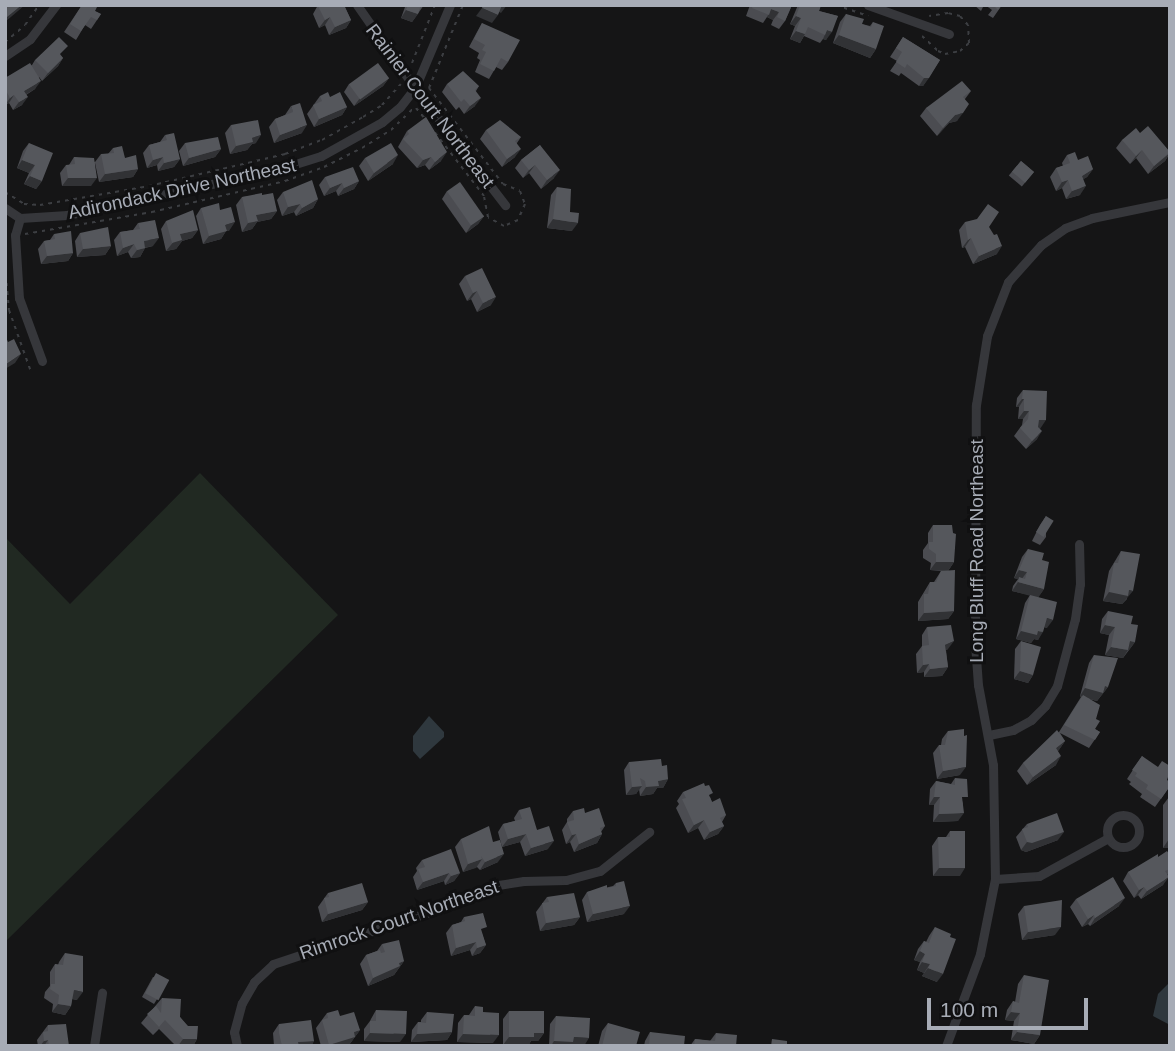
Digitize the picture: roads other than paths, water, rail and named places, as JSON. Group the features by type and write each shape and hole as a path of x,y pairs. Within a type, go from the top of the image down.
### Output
{"street":[{"path":"5,56 30,39 55,5"},
{"name":"Rainier Court Northeast","path":"357,5 415,88 506,205"},
{"name":"Adirondack Drive Northeast","path":"20,218 80,212 273,172 321,156 382,122 415,88 450,5"},
{"path":"868,5 949,34"},
{"name":"Long Bluff Road Northeast","path":"946,1046 980,954 995,879 993,765 978,685 975,643 976,405 987,336 1008,282 1025,259 1065,228 1092,218 1170,202"},
{"path":"5,208 20,218 15,235 19,298 42,361"},
{"path":"989,735 1013,730 1031,720 1045,706 1057,686 1075,619 1080,584 1079,544"},
{"name":"Rimrock Court Northeast","path":"237,1046 234,1032 242,1003 254,982 273,964 441,908 492,886 524,881 566,880 600,871 649,832"},
{"path":"995,879 1039,876 1108,838"},
{"path":"94,1046 102,993"}]}
